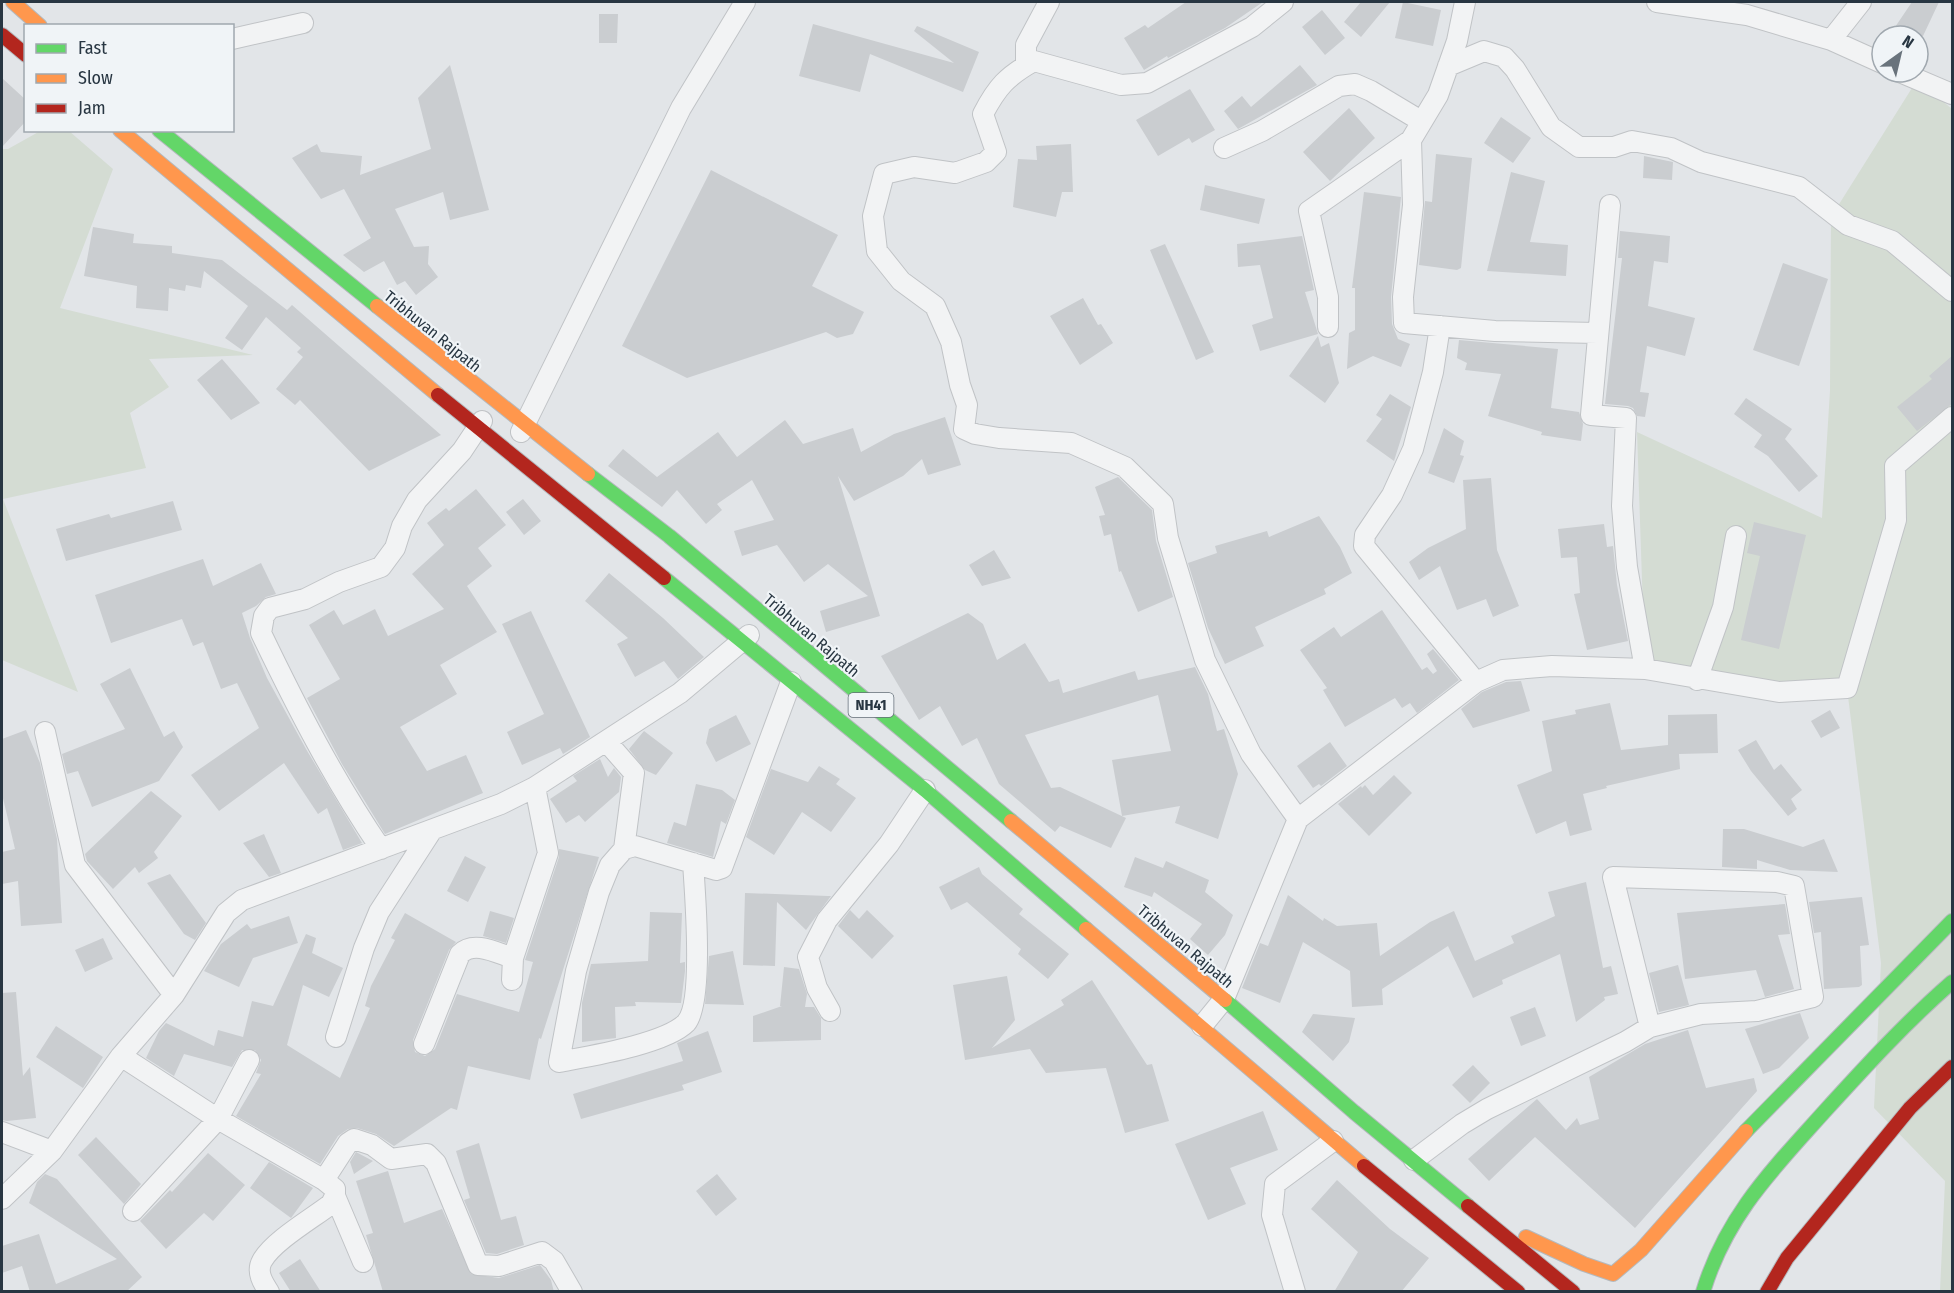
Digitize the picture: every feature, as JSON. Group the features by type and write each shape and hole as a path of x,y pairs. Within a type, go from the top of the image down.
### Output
{"highway":[{"path":"13,2 38,24"},
{"path":"2,35 24,53"},
{"name":"NH41","path":"122,132 506,451 659,572 742,643 925,790 1333,1141 1518,1292"},
{"name":"Tribhuvan Rajpath","path":"161,132 495,402 669,536 1573,1292"},
{"path":"1460,1198 1536,1243 1613,1274 1641,1250 1701,1179 1778,1096 1953,921"},
{"path":"1703,1292 1711,1264 1731,1223 1777,1165 1863,1068 1928,1002 1953,982"},
{"path":"1767,1292 1788,1258 1910,1108 1953,1067"}],"street":[{"path":"506,451 526,425 681,108 745,2"},
{"path":"1026,65 1026,45 1049,2"},
{"path":"1283,2 1252,27 1147,83 1121,85 1034,61 1026,65 1007,76 992,95 982,114 996,152 986,162 955,173 914,167 884,174 873,216 877,251 902,281 935,306 951,342 960,385 968,405 964,429 975,434 999,438 1071,443 1125,467 1163,504 1168,537 1205,660 1251,754 1298,819"},
{"path":"1328,327 1328,297 1309,212 1411,140 1438,95 1457,41 1465,2"},
{"path":"1665,2 1749,8 1831,39 1870,57"},
{"path":"1831,39 1860,2"},
{"path":"234,39 303,23"},
{"path":"1448,66 1484,51 1504,57 1515,69 1551,127 1579,147 1614,147 1632,141 1671,148 1701,162 1799,187 1848,225 1892,240 1953,291"},
{"path":"1224,148 1262,131 1339,86 1354,84 1371,91 1420,122"},
{"path":"1929,84 1953,94"},
{"path":"1411,140 1413,205 1403,297 1404,323 1495,331 1597,333"},
{"path":"1610,205 1591,414 1626,418 1623,516 1627,567 1645,669"},
{"path":"1440,326 1433,372 1413,449 1392,495 1365,535 1364,546 1476,682"},
{"path":"381,849 314,741 261,633 264,616 270,608 305,599 339,582 381,567 395,548 402,526 417,500 462,451 495,402"},
{"path":"1202,1026 1224,999 1298,819 1476,682 1503,670 1552,666 1645,669 1696,680 1779,692 1847,688 1896,520 1895,466 1953,417"},
{"path":"1696,680 1724,607 1736,536"},
{"path":"2,1199 52,1151 121,1056 174,995 226,913 242,900 501,804 535,787 680,693 742,643 765,616"},
{"path":"693,863 698,944 692,1012 686,1023 667,1034 615,1051 559,1062 576,971 599,892 610,865 624,849 635,846 693,863 716,870 722,868 791,682"},
{"path":"45,732 75,865 174,995"},
{"path":"606,741 634,773 624,849"},
{"path":"512,980 513,958 548,853 535,787"},
{"path":"830,1011 817,988 808,957 827,920 889,843 925,790"},
{"path":"336,1037 364,948 380,912 432,830"},
{"path":"1414,1161 1462,1124 1487,1109 1625,1042 1650,1027 1701,1014 1757,1011 1814,997 1794,886 1777,882 1613,877 1650,1027"},
{"path":"424,1044 460,954 466,948 473,946 513,958"},
{"path":"121,1056 218,1119 324,1180 334,1189 363,1262"},
{"path":"133,1211 218,1119 249,1060"},
{"path":"2,1132 52,1151"},
{"path":"324,1180 348,1143 354,1139 372,1145 391,1159 427,1154 436,1162 478,1265 499,1266 542,1252 554,1261 572,1292"},
{"path":"1295,1292 1272,1215 1275,1184 1333,1141"},
{"path":"269,1292 259,1273 261,1262 278,1244 331,1204 336,1197"}],"shaded area":[{"path":"1914,84 1922,84 1952,109 1952,1291 1940,1291 1945,1181 1874,1108 1881,963 1847,688 1645,669 1637,432 1822,518 1830,391 1831,217"},
{"path":"38,132 70,132 113,169 60,308 253,355 149,359 169,387 130,413 146,468 3,499 78,692 2,660 2,149 8,149"}],"building":[{"path":"1186,2 1263,2 1225,28 1168,58 1167,56 1144,70 1124,38 1145,25 1148,28"},
{"path":"1361,2 1390,2 1361,37 1344,22"},
{"path":"1403,2 1441,10 1433,46 1395,38"},
{"path":"1912,2 1939,2 1929,24 1897,24"},
{"path":"1322,10 1345,38 1325,55 1302,27"},
{"path":"599,14 618,14 617,43 599,43"},
{"path":"813,24 954,63 914,31 917,26 979,52 963,92 870,54 860,92 799,76"},
{"path":"450,65 489,210 450,220 443,192 395,209 414,247 429,246 428,264 438,277 416,295 405,281 397,285 384,261 364,272 343,255 371,238 344,189 321,199 292,158 317,144 321,152 362,156 360,175 431,149 418,98"},
{"path":"1300,65 1317,85 1238,129 1224,111 1242,96 1251,107"},
{"path":"2,78 24,98 24,123 2,147"},
{"path":"1190,89 1215,130 1192,143 1189,138 1158,156 1136,120"},
{"path":"1349,108 1375,138 1330,181 1303,152"},
{"path":"1501,117 1531,138 1513,163 1484,143"},
{"path":"1071,144 1073,192 1062,192 1056,217 1013,207 1018,159 1037,160 1036,146"},
{"path":"1436,154 1472,158 1461,268 1457,270 1419,265 1425,201 1432,202"},
{"path":"1644,156 1673,162 1672,180 1643,178"},
{"path":"711,170 838,235 812,286 864,312 853,334 837,338 826,332 687,378 622,346"},
{"path":"1511,172 1545,181 1530,242 1568,245 1566,276 1487,271"},
{"path":"1205,185 1265,199 1259,224 1200,210"},
{"path":"1364,192 1401,197 1391,297 1392,324 1398,339 1410,344 1401,367 1373,356 1347,369 1349,333 1355,330 1355,288 1352,288"},
{"path":"93,227 134,234 133,243 172,246 172,253 222,260 287,310 292,305 441,435 369,471 300,400 295,405 276,389 303,357 297,352 301,348 266,317 242,350 225,338 248,306 204,271 201,288 186,285 185,291 169,288 168,311 136,308 137,286 84,276"},
{"path":"1620,231 1670,236 1668,263 1654,261 1648,306 1695,318 1685,356 1647,346 1640,392 1649,393 1645,417 1637,416 1633,408 1628,406 1605,404 1622,258 1618,258"},
{"path":"1302,236 1314,290 1305,292 1318,334 1260,351 1252,325 1273,318 1260,265 1238,267 1237,244"},
{"path":"1165,244 1214,352 1196,360 1150,250"},
{"path":"1783,263 1828,279 1799,366 1753,350"},
{"path":"1083,298 1098,325 1101,324 1113,343 1080,365 1050,316"},
{"path":"1318,336 1321,347 1329,343 1339,383 1325,403 1289,376"},
{"path":"1459,340 1558,349 1551,408 1579,412 1583,424 1581,441 1541,435 1542,432 1488,416 1501,374 1465,370 1467,363 1457,358"},
{"path":"1953,355 1953,403 1917,431 1897,407 1932,379 1929,376"},
{"path":"222,359 260,403 231,420 197,380"},
{"path":"1390,394 1411,407 1394,461 1366,441 1382,419 1376,415"},
{"path":"1746,398 1792,429 1785,439 1818,476 1799,492 1768,456 1754,447 1762,435 1734,414"},
{"path":"945,417 961,465 928,475 922,459 903,476 854,501 838,476 880,616 826,632 820,611 868,596 828,564 804,582 777,545 742,556 734,531 774,520 752,480 717,504 722,510 706,524 677,490 662,507 608,466 623,449 657,477 718,432 737,457 785,420 803,444 853,428 861,452 894,434"},
{"path":"1444,428 1464,441 1460,455 1464,456 1454,483 1428,473"},
{"path":"1118,477 1152,510 1156,541 1173,597 1138,612 1121,571 1119,572 1111,534 1104,536 1099,516 1105,515 1095,487"},
{"path":"1491,478 1497,550 1519,606 1493,617 1486,599 1457,610 1440,566 1419,580 1409,562 1428,548 1466,529 1463,480"},
{"path":"476,489 506,525 478,548 492,566 467,586 497,632 440,665 457,694 400,727 427,771 466,755 483,793 385,834 342,764 307,698 340,679 309,625 334,610 343,625 375,609 388,636 444,609 412,574 444,545 427,523 446,508 449,511"},
{"path":"523,499 541,521 524,535 506,512"},
{"path":"173,501 182,530 66,561 56,529 109,514 111,518"},
{"path":"1319,516 1340,547 1352,573 1324,589 1326,594 1255,627 1264,646 1225,664 1208,628 1188,563 1217,553 1215,546 1267,531 1269,537"},
{"path":"1754,522 1806,535 1779,649 1741,640 1760,556 1747,553"},
{"path":"1604,524 1607,547 1613,546 1617,585 1628,641 1587,650 1574,594 1580,593 1577,557 1561,558 1558,529"},
{"path":"994,550 1011,578 982,586 969,565"},
{"path":"203,559 213,586 261,563 276,594 266,597 256,606 242,613 250,638 267,678 362,843 343,850 327,808 318,814 284,763 219,811 191,775 259,728 237,683 221,689 203,642 193,646 182,619 111,643 95,595"},
{"path":"609,573 663,618 704,657 678,679 664,661 635,677 617,644 628,638 585,601"},
{"path":"1382,610 1422,670 1427,667 1433,674 1437,671 1427,654 1433,649 1459,680 1417,713 1410,703 1402,708 1395,698 1345,727 1323,690 1327,688 1300,650 1334,627 1341,637"},
{"path":"531,611 590,737 563,754 560,748 522,765 507,732 544,714 502,624"},
{"path":"968,613 983,624 997,660 1025,643 1049,682 1059,679 1063,693 1135,671 1138,680 1195,667 1208,694 1217,731 1224,729 1238,774 1218,839 1175,823 1180,806 1122,816 1112,760 1171,751 1158,695 1025,735 1051,788 1060,787 1126,818 1111,848 1060,826 1055,832 999,784 977,738 962,746 940,706 919,720 881,656"},
{"path":"130,668 164,737 174,731 183,747 159,781 92,807 78,771 67,774 62,754 125,729 100,684"},
{"path":"1521,681 1530,711 1473,728 1461,709 1482,692 1506,682"},
{"path":"1610,703 1621,750 1668,745 1668,715 1717,714 1718,753 1679,754 1680,769 1606,786 1607,788 1583,794 1592,830 1570,836 1566,821 1536,834 1517,785 1552,771 1542,721 1576,714 1575,710"},
{"path":"1830,710 1840,728 1821,738 1811,721"},
{"path":"736,715 751,744 716,762 706,743 709,729"},
{"path":"26,730 40,763 57,839 62,923 21,926 18,881 2,884 2,852 15,849 2,794 2,739"},
{"path":"644,731 673,753 656,775 645,770 629,749"},
{"path":"1756,740 1774,770 1781,764 1802,790 1791,799 1797,809 1788,816 1751,771 1738,750"},
{"path":"1330,742 1347,766 1321,786 1319,784 1313,788 1297,766"},
{"path":"600,759 608,777 614,768 621,777 619,792 585,822 579,815 566,823 550,799 577,781 573,776"},
{"path":"819,766 840,779 836,784 856,798 831,832 802,812 774,855 746,837 771,769 808,782"},
{"path":"1394,775 1412,793 1369,836 1338,804 1361,786 1362,788 1365,785 1373,795"},
{"path":"696,784 722,790 735,800 726,824 721,821 713,857 667,843 674,822 686,826"},
{"path":"151,791 182,816 154,852 158,858 139,873 135,867 113,889 87,861 85,854"},
{"path":"1723,829 1744,829 1803,847 1824,839 1838,872 1790,870 1757,860 1757,869 1722,867"},
{"path":"264,834 281,873 269,877 243,843"},
{"path":"559,849 599,857 541,1039 539,1038 530,1080 468,1066 457,1110 451,1108 394,1146 376,1134 357,1128 348,1129 338,1136 320,1164 236,1116 261,1074 256,1073 261,1060 255,1050 242,1050 232,1067 184,1054 174,1076 146,1058 159,1031 166,1023 214,1046 218,1030 243,1037 252,1001 273,1006 306,934 316,938 312,953 343,968 329,997 303,985 287,1045 340,1078 370,1008 365,1006 371,986 395,940 391,938 405,913 456,942 449,950 413,1040 415,1052 425,1056 435,1049 457,994 519,1012 533,962 525,960 559,857"},
{"path":"465,856 486,867 468,902 447,891"},
{"path":"1135,857 1163,868 1166,861 1209,880 1205,892 1233,915 1225,935 1208,955 1190,939 1202,924 1154,892 1152,897 1124,887"},
{"path":"979,867 982,874 1023,909 1019,914 1069,954 1048,979 1018,954 1021,949 967,902 951,910 939,887"},
{"path":"170,874 206,923 195,940 184,934 147,883"},
{"path":"1586,882 1603,968 1611,966 1618,994 1604,997 1605,1000 1576,1022 1560,954 1502,980 1503,984 1473,998 1448,946 1382,989 1383,1005 1352,1007 1350,971 1303,942 1280,1003 1242,988 1260,943 1268,946 1288,895 1323,921 1324,918 1337,926 1377,923 1380,956 1430,922 1454,911 1475,961 1514,943 1511,936 1555,916 1548,892"},
{"path":"745,893 831,896 806,930 777,902 775,966 743,965"},
{"path":"1862,897 1869,945 1860,946 1862,985 1824,989 1821,932 1814,933 1809,902"},
{"path":"1785,904 1790,934 1778,935 1794,989 1765,997 1756,970 1685,979 1677,913"},
{"path":"850,910 859,919 867,910 894,936 872,959 838,926"},
{"path":"490,911 514,918 506,943 483,936"},
{"path":"650,912 682,913 680,963 685,962 685,971 681,1003 635,1002 636,1006 615,1007 616,1038 582,1042 582,1003 591,964 648,961"},
{"path":"289,916 298,943 253,958 239,987 204,971 221,944 247,924 251,929"},
{"path":"103,938 113,959 85,972 75,950"},
{"path":"733,951 744,1005 705,1004 709,956"},
{"path":"1678,965 1689,1005 1659,1012 1649,973"},
{"path":"784,967 799,969 807,994 805,1007 814,1007 821,1018 821,1040 753,1042 753,1016 782,1006 780,1006"},
{"path":"1007,976 1015,1020 992,1048 1064,1005 1061,1000 1092,980 1147,1065 1152,1064 1169,1121 1125,1133 1106,1068 1046,1073 1030,1049 965,1060 953,985"},
{"path":"16,992 23,1076 30,1067 36,1118 7,1121 2,1120 2,993"},
{"path":"1535,1007 1546,1036 1521,1046 1510,1017"},
{"path":"1800,1013 1809,1038 1779,1068 1763,1074 1745,1029"},
{"path":"1313,1014 1355,1018 1349,1042 1333,1061 1302,1032"},
{"path":"56,1026 103,1057 83,1088 36,1057"},
{"path":"1688,1030 1706,1088 1754,1078 1757,1091 1635,1228 1535,1137 1489,1181 1468,1159 1537,1099 1566,1130 1577,1118 1580,1125 1599,1119 1589,1077 1645,1044"},
{"path":"708,1031 722,1072 682,1085 684,1090 581,1119 573,1094 683,1061 677,1043"},
{"path":"1473,1065 1490,1083 1470,1103 1452,1085"},
{"path":"1263,1111 1278,1150 1230,1168 1246,1204 1208,1220 1175,1144"},
{"path":"96,1137 141,1184 124,1204 78,1155"},
{"path":"479,1143 501,1220 516,1216 524,1245 497,1254 486,1253 464,1200 470,1198 456,1151"},
{"path":"356,1152 373,1161 354,1174 350,1162"},
{"path":"208,1153 245,1185 213,1221 204,1213 166,1249 140,1221 170,1190 172,1192"},
{"path":"269,1162 313,1188 291,1218 250,1188"},
{"path":"388,1171 404,1223 442,1209 471,1274 499,1278 540,1265 551,1280 554,1292 383,1292 366,1235 373,1233 356,1181"},
{"path":"45,1174 57,1179 142,1277 126,1292 30,1292 22,1266 2,1273 2,1246 39,1234 56,1284 117,1259 29,1203 37,1182"},
{"path":"717,1174 737,1199 716,1216 696,1191"},
{"path":"1337,1180 1390,1229 1429,1258 1401,1292 1334,1292 1358,1252 1311,1209"},
{"path":"300,1259 321,1292 291,1292 279,1273"}],"traffic: fast":[{"path":"161,132 377,306"},
{"path":"588,474 669,536 1011,821"},
{"path":"664,578 925,790 1086,929"},
{"path":"1746,1131 1952,921"},
{"path":"1703,1292 1724,1240 1769,1174 1870,1062 1952,982"},
{"path":"1225,1000 1354,1112 1468,1206"}],"traffic: slow":[{"path":"13,2 38,24"},
{"path":"122,132 438,395"},
{"path":"377,306 588,474"},
{"path":"1011,821 1225,1000"},
{"path":"1086,929 1364,1166"},
{"path":"1526,1237 1584,1264 1613,1274 1641,1250 1746,1131"}],"traffic: jam":[{"path":"2,35 24,53"},
{"path":"438,395 664,578"},
{"path":"1767,1292 1787,1258 1910,1108 1952,1067"},
{"path":"1364,1166 1518,1292"},
{"path":"1468,1206 1573,1292"}]}
